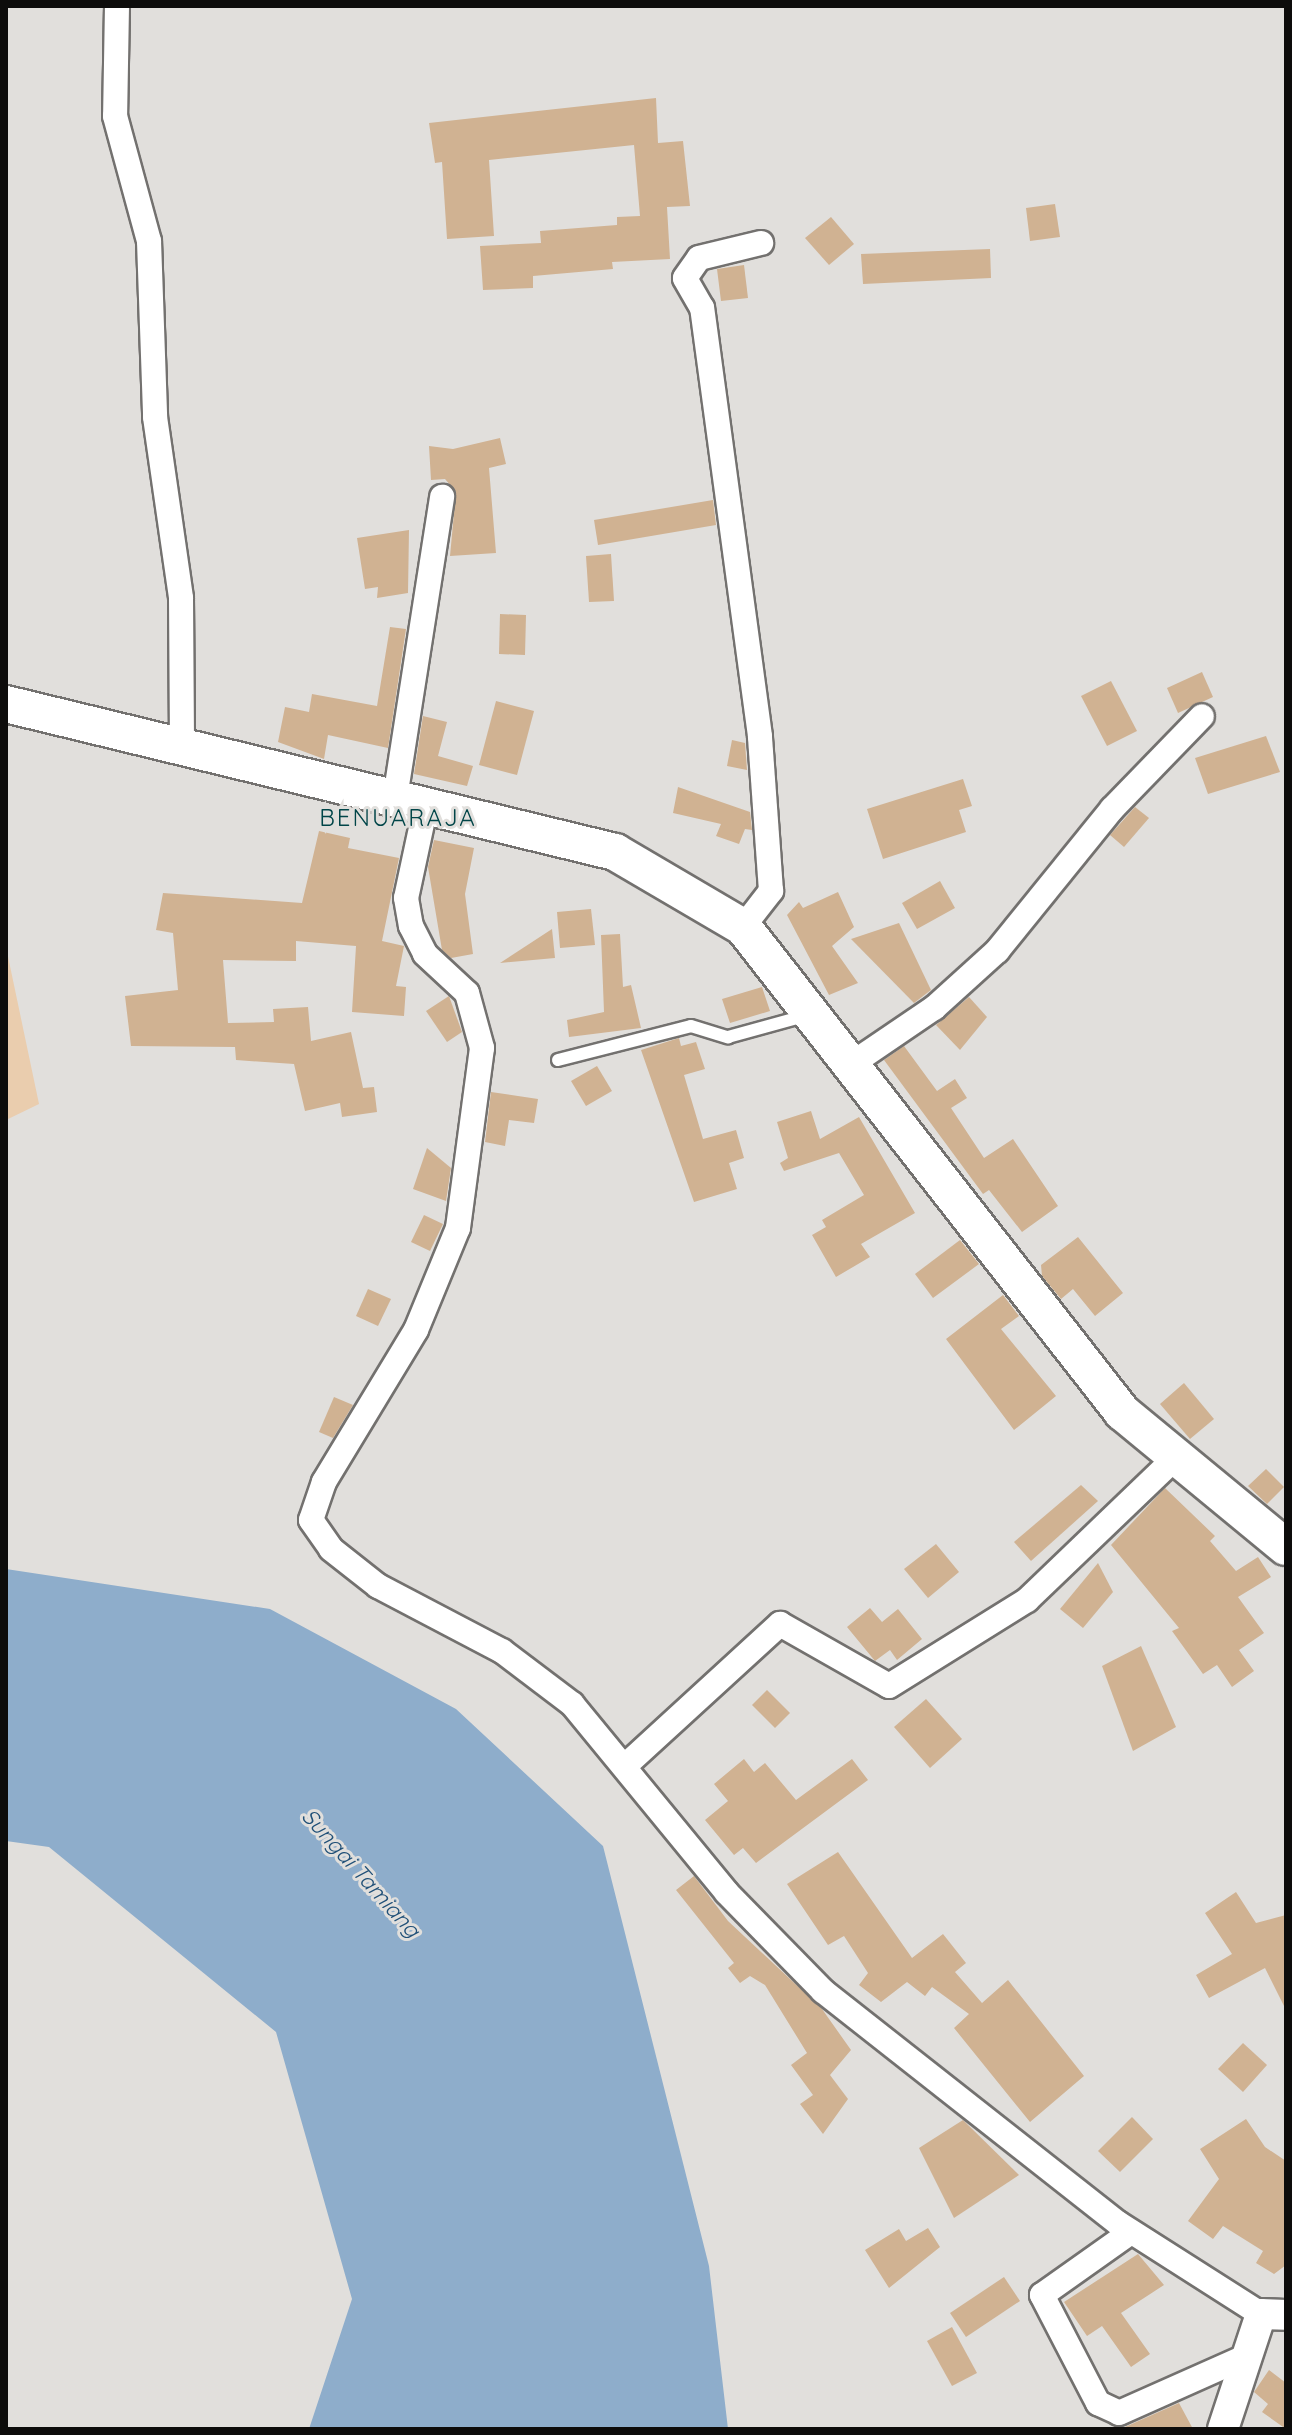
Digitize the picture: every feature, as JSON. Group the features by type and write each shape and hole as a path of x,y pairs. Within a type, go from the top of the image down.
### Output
{"main road":[{"path":"6,704 182,743 615,852 743,927 815,1013 850,1065 1122,1412 1174,1459 1286,1547"}],"street":[{"path":"117,6 115,116 149,241 155,417 181,598 182,743"},
{"path":"743,927 771,891 761,751 702,308 685,278 699,258 761,243"},
{"path":"442,497 410,802 406,898 411,926 425,954 467,993 482,1048 458,1228 416,1330 324,1482 311,1520 331,1549 378,1586 539,1675 626,1765 727,1893 823,1991 1131,2232 1274,2314 1245,2357 1223,2429"},
{"path":"850,1065 934,1008 997,951 1112,809 1202,716"},
{"path":"626,1765 780,1624 889,1686 1027,1600 1174,1459"},
{"path":"1131,2232 1042,2295 1098,2403 1119,2413 1245,2357"}],"lane":[{"path":"558,1060 691,1026 728,1037 815,1013"}],"shaded area":[{"path":"6,947 39,1104 6,1120"}],"water":[{"name":"Sungai Tamiang","path":"6,1569 270,1609 456,1709 603,1846 709,2266 728,2429 309,2429 352,2299 276,2032 49,1847 6,1841"}],"building":[{"path":"656,98 658,143 683,141 690,206 667,207 670,259 612,262 613,269 533,276 533,288 483,290 480,246 541,243 540,231 617,225 617,217 640,216 634,145 489,160 494,236 447,239 442,162 435,163 429,123"},
{"path":"1055,204 1060,237 1030,241 1026,208"},
{"path":"831,217 854,244 829,265 805,238"},
{"path":"990,249 991,278 863,284 861,254"},
{"path":"744,265 748,298 721,301 717,269"},
{"path":"500,438 506,464 489,468 496,553 450,556 456,492 445,479 431,480 429,446 453,449"},
{"path":"713,500 716,525 598,545 594,520"},
{"path":"409,530 408,593 377,598 378,587 365,589 357,538"},
{"path":"611,554 614,601 589,602 586,556"},
{"path":"500,614 526,615 525,655 499,654"},
{"path":"390,627 406,629 388,748 328,735 324,759 278,742 285,707 309,712 312,694 377,706"},
{"path":"1202,672 1213,697 1178,713 1167,688"},
{"path":"1111,681 1137,731 1107,746 1081,696"},
{"path":"496,701 534,711 517,775 479,765"},
{"path":"423,716 447,722 438,756 473,766 467,786 414,774"},
{"path":"1266,736 1280,772 1208,794 1195,758"},
{"path":"732,740 745,743 747,770 727,766"},
{"path":"963,779 972,806 959,810 966,832 883,859 867,809"},
{"path":"678,787 750,812 752,830 745,829 739,844 716,836 721,824 673,813"},
{"path":"1135,807 1149,818 1124,847 1110,835"},
{"path":"319,831 350,838 348,848 399,858 382,941 404,946 396,986 406,987 404,1016 352,1012 356,946 296,941 296,961 223,960 228,1023 274,1022 273,1009 308,1007 311,1041 351,1032 363,1088 374,1087 377,1112 342,1117 340,1103 305,1111 294,1064 236,1060 235,1047 131,1046 125,996 178,990 173,933 156,930 163,893 302,903"},
{"path":"434,840 474,848 465,894 473,954 451,958 442,950 428,867"},
{"path":"940,881 955,908 917,929 902,903"},
{"path":"838,892 854,927 832,946 858,983 829,995 787,915 799,902 803,908"},
{"path":"591,909 595,945 560,948 557,912"},
{"path":"899,923 931,990 914,1003 851,939"},
{"path":"552,929 555,958 500,963"},
{"path":"620,934 623,987 631,985 641,1028 569,1037 567,1020 604,1012 601,935"},
{"path":"762,987 770,1011 730,1023 722,999"},
{"path":"449,996 462,1032 447,1042 426,1011"},
{"path":"969,997 987,1017 960,1050 936,1025"},
{"path":"679,1038 681,1046 696,1042 705,1069 684,1075 703,1139 736,1130 744,1158 729,1163 737,1189 694,1202 641,1050"},
{"path":"904,1046 937,1091 955,1079 967,1098 951,1108 984,1158 1013,1139 1058,1206 1022,1232 989,1190 983,1194 884,1060"},
{"path":"597,1066 612,1091 586,1106 571,1081"},
{"path":"491,1092 538,1099 534,1123 509,1120 505,1146 485,1142"},
{"path":"811,1111 820,1139 859,1117 915,1213 861,1244 870,1257 836,1277 812,1235 826,1227 822,1220 864,1195 839,1153 784,1171 780,1163 788,1158 777,1122"},
{"path":"427,1148 451,1168 446,1201 413,1189"},
{"path":"424,1215 443,1224 430,1251 411,1242"},
{"path":"1078,1237 1123,1293 1095,1316 1073,1289 1061,1299 1042,1276 1041,1265"},
{"path":"960,1240 979,1264 933,1298 915,1274"},
{"path":"368,1289 391,1299 378,1326 356,1316"},
{"path":"1003,1295 1019,1316 1001,1329 1056,1396 1014,1430 946,1339"},
{"path":"1184,1383 1214,1419 1190,1439 1160,1404"},
{"path":"334,1397 353,1405 333,1438 319,1432"},
{"path":"1266,1469 1284,1487 1267,1504 1248,1486"},
{"path":"1081,1485 1098,1501 1031,1561 1014,1542"},
{"path":"1165,1488 1215,1536 1210,1541 1236,1571 1258,1557 1271,1577 1238,1597 1264,1633 1239,1650 1254,1671 1232,1687 1217,1665 1203,1674 1172,1631 1179,1628 1111,1545"},
{"path":"936,1544 959,1572 928,1598 904,1569"},
{"path":"1098,1563 1113,1592 1083,1628 1060,1609"},
{"path":"870,1608 882,1622 898,1609 922,1639 897,1660 890,1650 875,1661 847,1627"},
{"path":"1141,1646 1176,1727 1133,1751 1102,1666"},
{"path":"767,1690 790,1713 775,1728 752,1705"},
{"path":"926,1699 962,1739 930,1768 894,1727"},
{"path":"744,1759 754,1772 765,1763 796,1800 852,1759 868,1780 756,1863 743,1848 734,1855 705,1820 728,1801 714,1784"},
{"path":"838,1852 912,1958 943,1934 966,1963 955,1972 982,2003 1008,1980 1084,2076 1030,2122 954,2028 969,2014 932,1987 925,1996 907,1982 881,2002 859,1985 868,1973 844,1936 828,1945 787,1884"},
{"path":"694,1876 728,1921 822,2009 851,2050 830,2075 848,2099 823,2134 800,2104 813,2095 791,2065 807,2053 765,1985 750,1976 740,1983 728,1968 734,1963 676,1890"},
{"path":"1236,1892 1256,1923 1286,1915 1286,2010 1265,1968 1209,1998 1196,1975 1232,1954 1205,1913"},
{"path":"1243,2043 1267,2065 1243,2092 1218,2069"},
{"path":"1132,2117 1153,2139 1120,2172 1098,2151"},
{"path":"1246,2119 1265,2147 1286,2161 1286,2265 1274,2274 1256,2263 1263,2251 1223,2226 1213,2239 1188,2221 1219,2179 1200,2149"},
{"path":"963,2120 1019,2175 954,2218 919,2148"},
{"path":"928,2228 940,2247 889,2288 865,2250 899,2229 906,2241"},
{"path":"1138,2254 1164,2285 1121,2313 1150,2354 1131,2367 1102,2326 1087,2336 1064,2302"},
{"path":"1004,2277 1020,2301 966,2337 950,2313"},
{"path":"952,2327 977,2373 952,2386 927,2341"},
{"path":"1269,2370 1286,2383 1286,2429 1262,2412 1268,2404 1254,2392"},
{"path":"1179,2403 1193,2429 1115,2429 1125,2427"}],"district":[{"name":"BENUARAJA","path":"398,818"}]}
